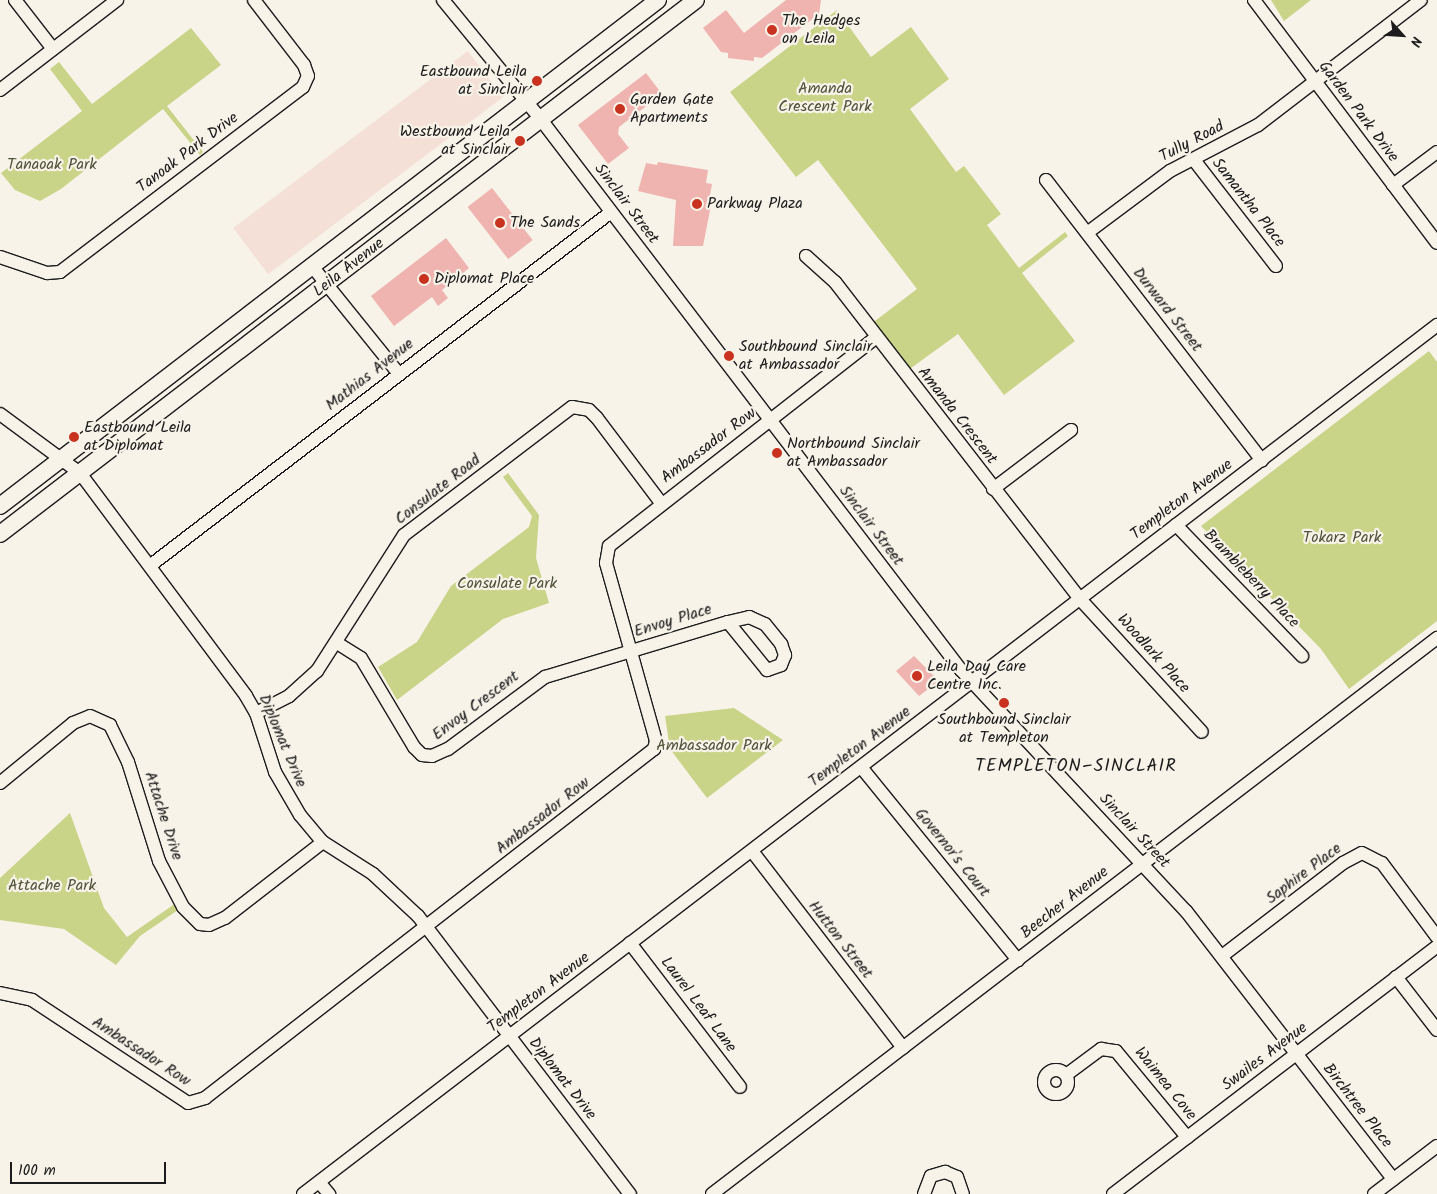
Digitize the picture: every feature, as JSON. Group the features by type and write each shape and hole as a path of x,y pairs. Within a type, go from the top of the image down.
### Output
{"main road":[{"name":"Leila Avenue","path":"0,506 658,0"},
{"name":"Leila Avenue","path":"0,534 328,285 539,117 696,0"}],"street":[{"path":"14,0 53,49"},
{"path":"0,90 117,0"},
{"name":"Tanoak Park Drive","path":"0,256 47,273 60,272 303,87 308,76 304,65 254,0"},
{"name":"Sinclair Street","path":"443,0 539,117 972,682 1143,864 1222,956 1296,1054"},
{"name":"Garden Park Drive","path":"1254,0 1437,243"},
{"name":"Tully Road","path":"1087,233 1170,171 1258,125 1421,0"},
{"path":"1393,185 1437,152"},
{"name":"Samantha Place","path":"1194,160 1276,266"},
{"name":"Durward Street","path":"1046,180 1262,460"},
{"name":"Mathias Avenue","path":"151,565 398,373 612,212"},
{"name":"Amanda Crescent","path":"806,256 835,282 874,338 1080,599"},
{"path":"312,265 398,373"},
{"name":"Templeton Avenue","path":"303,1194 1437,325"},
{"name":"Ambassador Row","path":"0,993 32,1000 188,1103 195,1103 427,927 654,749 655,736 629,652 606,553 614,540 874,338"},
{"name":"Consulate Road","path":"256,713 306,682 337,643 404,535 572,407 589,410 597,418 661,503"},
{"name":"Diplomat Drive","path":"0,414 80,474 151,565 256,713 286,795 323,842 396,894 427,927 630,1194"},
{"path":"993,489 1071,430"},
{"name":"Brambleberry Place","path":"1176,525 1302,656"},
{"name":"Woodlark Place","path":"1080,599 1202,732"},
{"name":"Envoy Place","path":"629,652 728,622 749,617 765,624 782,644 785,655 781,665 767,670 728,622"},
{"name":"Beecher Avenue","path":"712,1194 1437,638"},
{"name":"Envoy Crescent","path":"337,643 361,658 414,747 422,755 432,756 448,749 529,685 629,652"},
{"name":"Attache Drive","path":"0,784 73,723 90,716 110,725 128,762 159,861 183,907 200,924 209,926 225,918 323,842"},
{"name":"Governor's Court","path":"861,767 1018,960"},
{"name":"Hutton Street","path":"752,851 903,1048"},
{"name":"Saphire Place","path":"1222,956 1343,863 1362,853 1382,863 1437,937"},
{"name":"Laurel Leaf Lane","path":"630,943 740,1087"},
{"name":"Swailes Avenue","path":"1113,1194 1437,946"},
{"path":"1396,977 1437,1030"},
{"name":"Waimea Cove","path":"1066,1075 1100,1049 1116,1051 1187,1137"},
{"name":"Birchtree Place","path":"1296,1054 1393,1179"},
{"path":"1374,1194 1437,1146"},
{"path":"924,1194 931,1176 944,1172 957,1177 963,1194"},
{"path":"319,1182 329,1194"}],"shaded area":[{"path":"468,51 503,97 268,274 233,228"}],"green space":[{"path":"1271,0 1311,0 1284,21"},
{"name":"Amanda Crescent Park","path":"837,10 871,57 911,27 949,79 910,109 956,172 964,166 1001,214 987,225 1019,268 1065,232 1068,236 1022,273 1075,341 1004,395 958,334 907,371 871,324 917,289 818,160 796,177 730,92"},
{"name":"Tanaoak Park","path":"191,28 221,65 167,106 203,152 200,155 163,109 61,189 40,201 15,190 1,173 82,111 50,69 59,62 92,104"},
{"name":"Tokarz Park","path":"1429,351 1437,362 1437,621 1349,689 1321,649 1201,526"},
{"name":"Consulate Park","path":"508,473 539,515 536,558 549,603 503,619 397,700 378,667 417,642 451,586 529,527 532,516 503,477"},
{"name":"Ambassador Park","path":"734,708 783,740 707,798 670,749 665,716"},
{"name":"Attache Park","path":"70,813 104,908 127,937 176,903 178,910 140,936 116,965 64,929 0,920 0,878"}],"building":[{"name":"The Hedges on Leila","path":"786,0 821,0 819,14 762,58 754,57 754,61 728,58 728,53 721,52 703,28 726,10 744,33"},
{"name":"Garden Gate Apartments","path":"646,73 662,94 619,127 618,134 629,148 608,164 578,125"},
{"name":"Parkway Plaza","path":"658,162 708,170 706,183 712,184 710,195 713,195 703,246 673,246 676,200 638,191 646,163 657,165"},
{"name":"The Sands","path":"492,188 533,240 508,259 468,207"},
{"name":"Diplomat Place","path":"446,238 469,268 442,290 448,298 438,306 432,297 394,326 371,296"},
{"name":"Leila Day Care Centre Inc.","path":"914,656 939,681 919,696 896,671"}],"place":[{"name":"The Hedges on Leila","path":"772,30"},
{"name":"Eastbound Leila at Sinclair","path":"537,81"},
{"name":"Garden Gate Apartments","path":"620,109"},
{"name":"Westbound Leila at Sinclair","path":"520,141"},
{"name":"Parkway Plaza","path":"697,204"},
{"name":"The Sands","path":"500,223"},
{"name":"Diplomat Place","path":"424,279"},
{"name":"Southbound Sinclair at Ambassador","path":"729,356"},
{"name":"Eastbound Leila at Diplomat","path":"74,437"},
{"name":"Northbound Sinclair at Ambassador","path":"777,453"},
{"name":"Leila Day Care Centre Inc.","path":"917,676"},
{"name":"Southbound Sinclair at Templeton","path":"1004,703"}],"district":[{"name":"TEMPLETON–SINCLAIR","path":"1076,767"}]}
